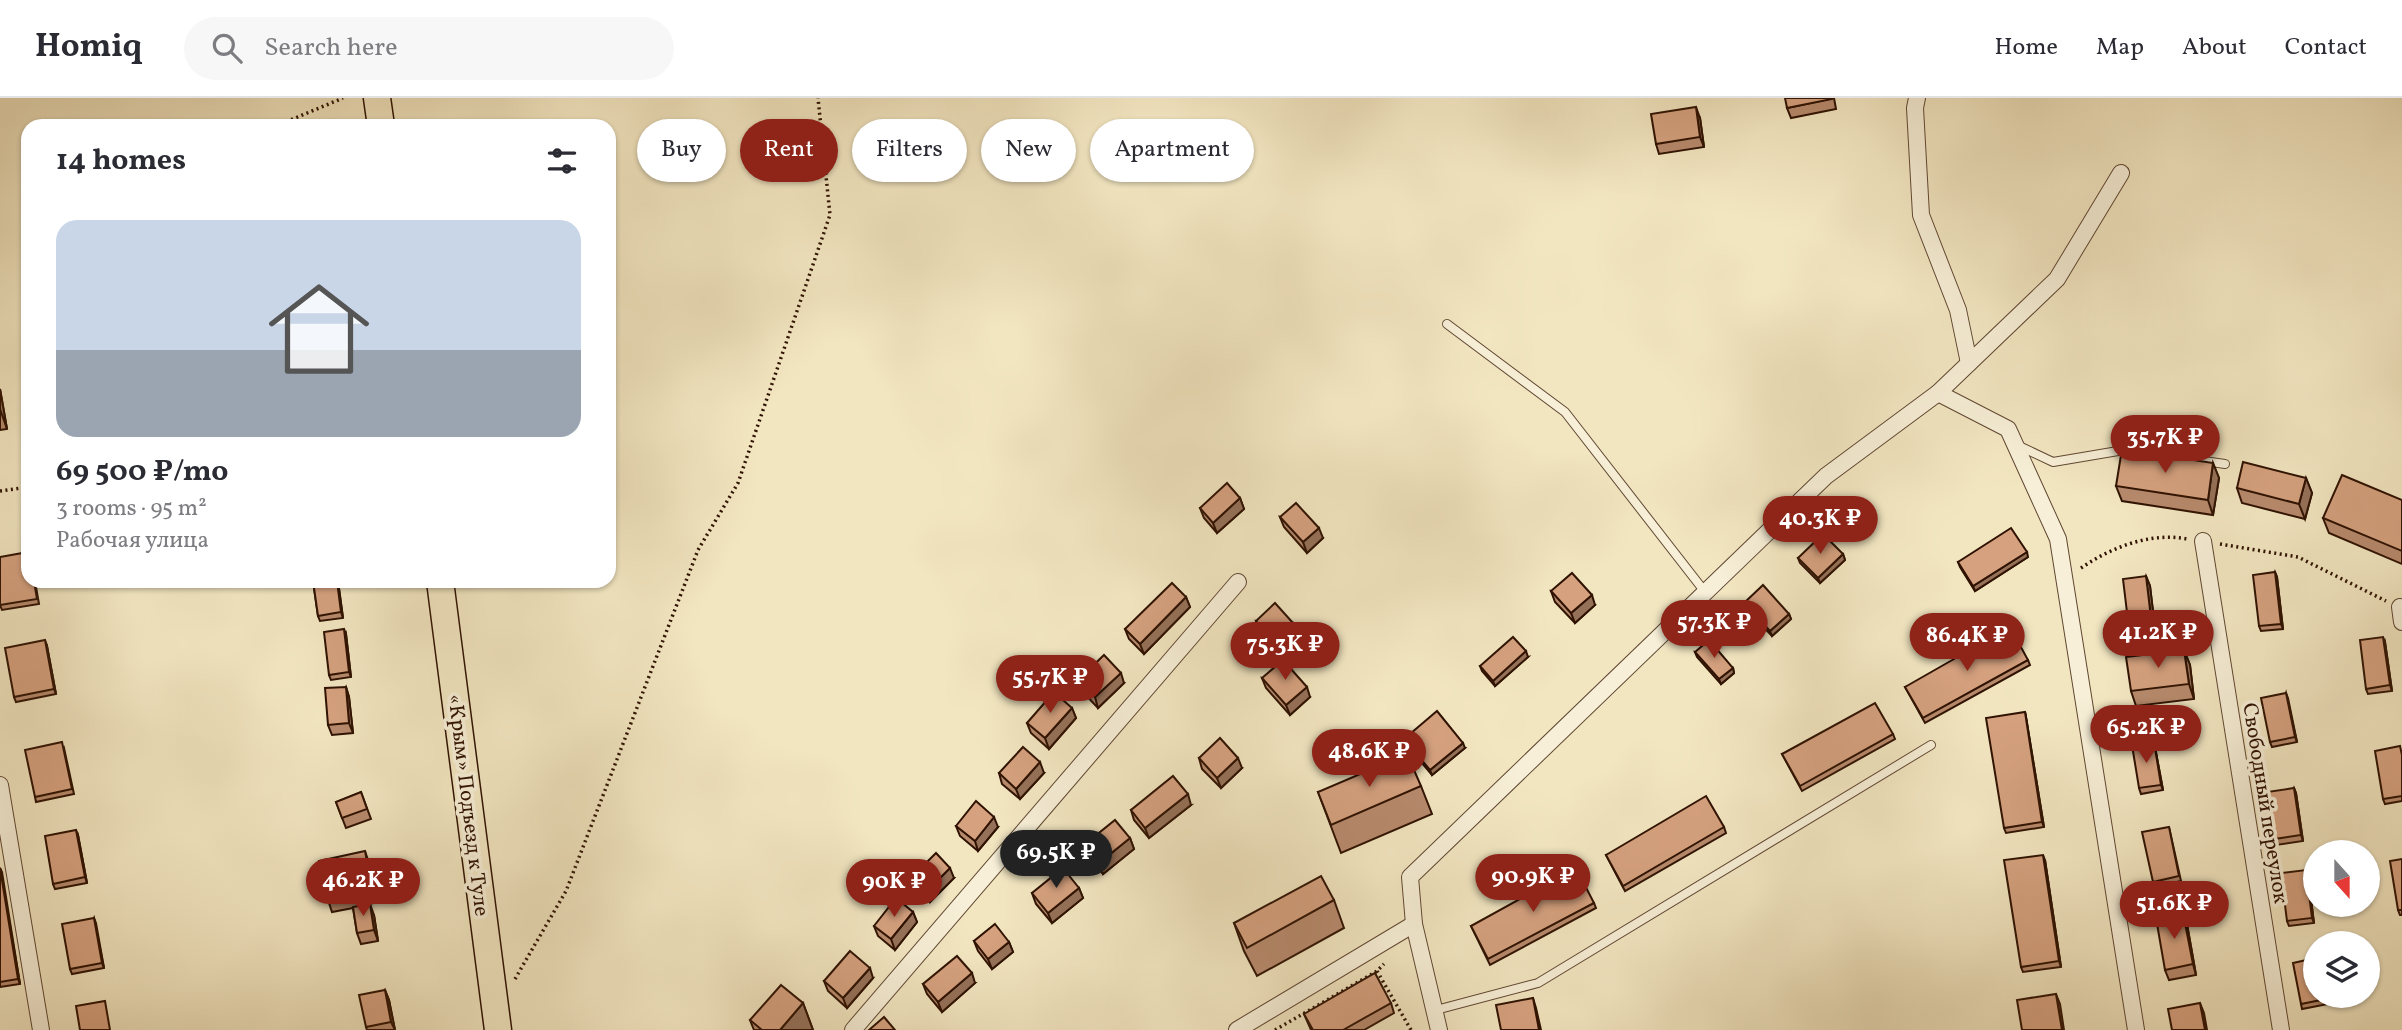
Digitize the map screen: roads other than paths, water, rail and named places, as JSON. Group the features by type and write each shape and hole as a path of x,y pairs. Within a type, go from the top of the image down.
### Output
{"main road":[{"path":"377,98 379,119"},
{"name":"«Крым» Подъезд к Туле","path":"441,588 497,1020"}],"street":[{"path":"1917,98 1915,108 1922,215 1958,310 1969,363"},
{"path":"1439,1030 1414,923 1410,877 1826,476 1938,393 2057,279 2121,173"},
{"path":"1938,393 2008,429 2058,540 2136,1030"},
{"name":"Свободный переулок","path":"2203,541 2281,1030"},
{"path":"852,1030 1238,582"},
{"path":"0,785 41,1030"},
{"path":"1237,1030 1414,923"}],"lane":[{"path":"1447,324 1565,412 1705,592"},
{"path":"2014,443 2053,462 2124,450 2137,452"},
{"path":"2200,461 2225,464"},
{"path":"1436,1010 1538,983 1931,745"}]}
